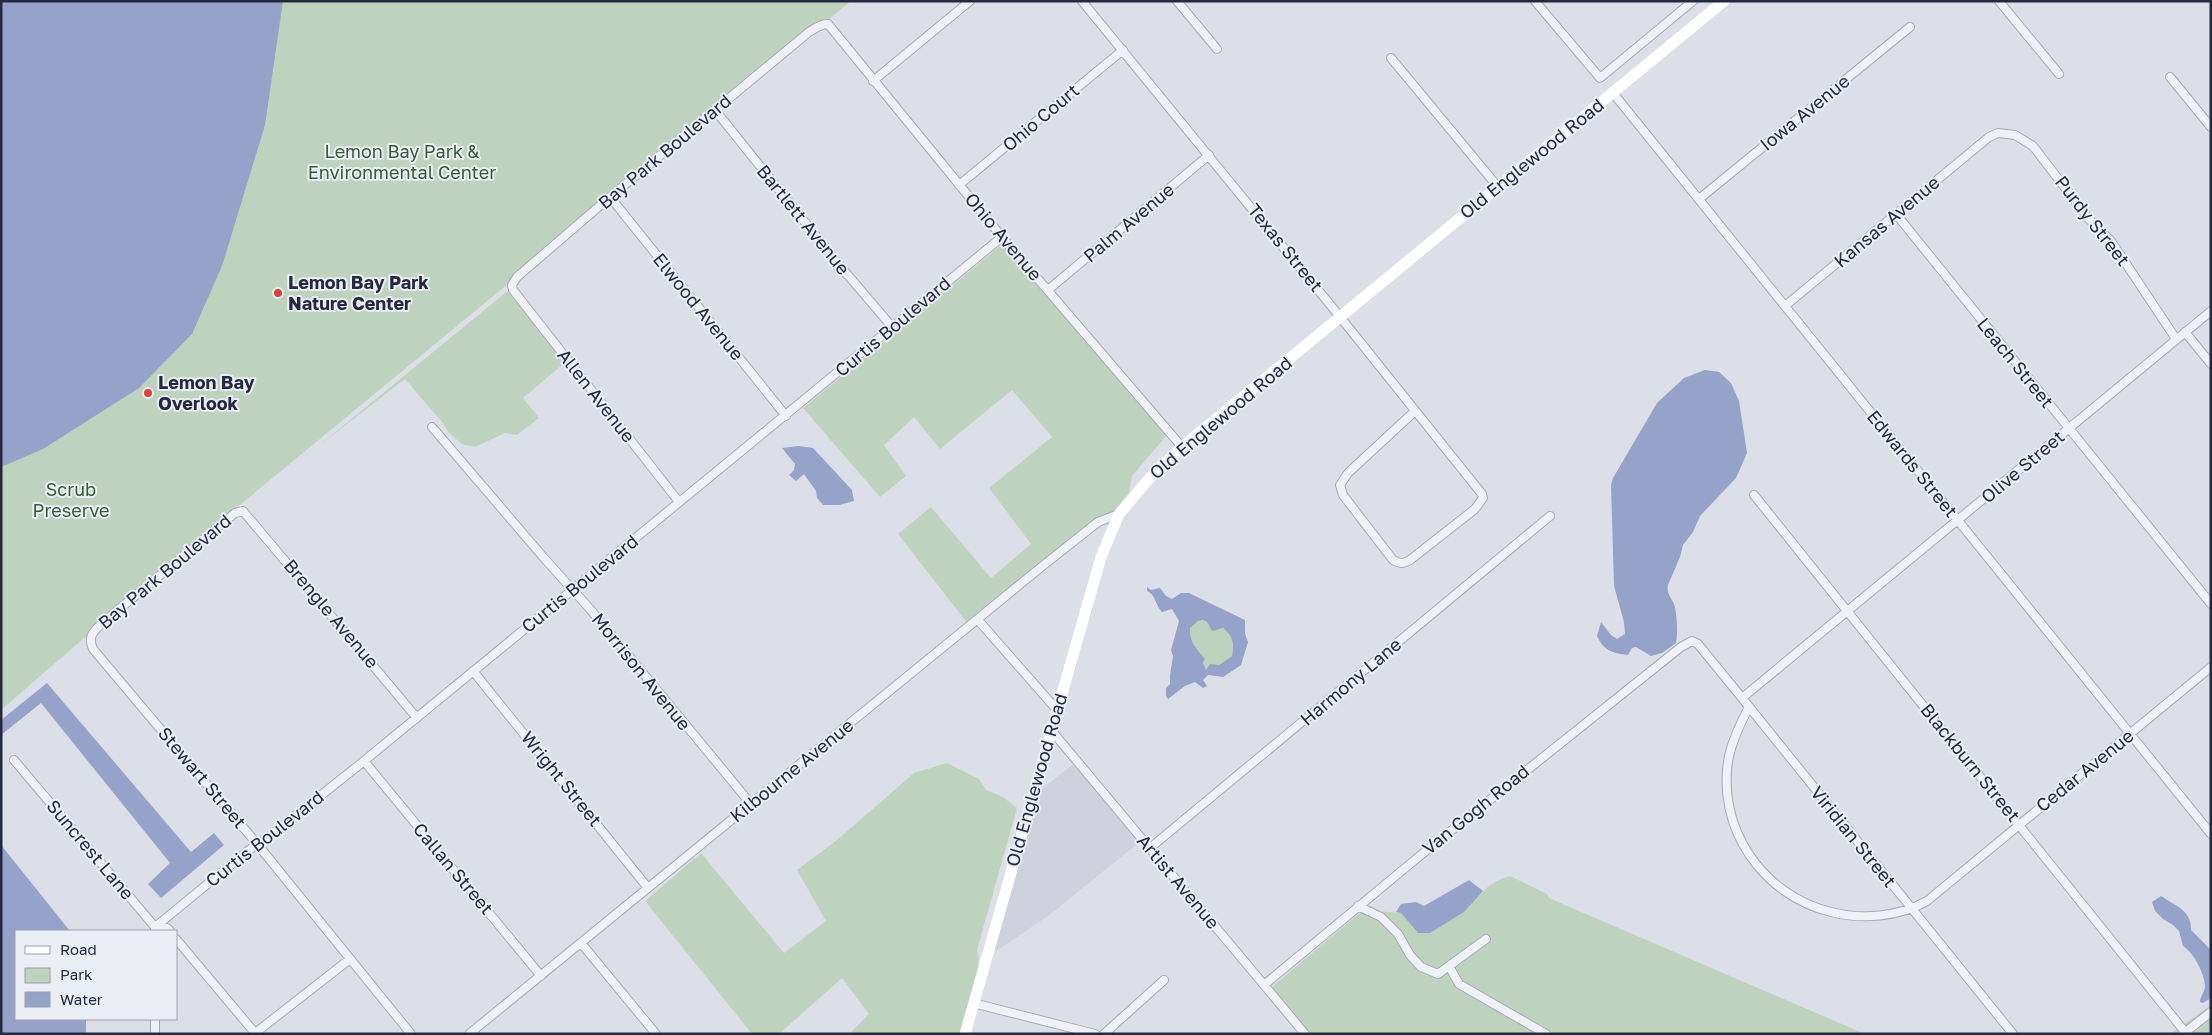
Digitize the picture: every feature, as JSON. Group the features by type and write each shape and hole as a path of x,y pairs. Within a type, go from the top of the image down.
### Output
{"street":[{"path":"874,81 970,1"},
{"name":"Texas Street","path":"1082,1 1210,155 1416,411 1482,494 1482,498 1475,509 1404,564 1393,560 1343,495 1340,485 1348,473 1416,411"},
{"path":"1178,1 1217,49"},
{"path":"1535,1 1600,78 1692,1"},
{"name":"Old Englewood Road","path":"965,1034 1101,557 1119,514 1154,473 1182,447 1724,1"},
{"path":"2000,1 2059,74"},
{"name":"Ohio Avenue","path":"828,24 1002,237 1182,447"},
{"name":"Bay Park Boulevard","path":"513,290 512,285 517,277 610,197 810,32 819,25 828,24"},
{"name":"Iowa Avenue","path":"1699,199 1910,27"},
{"name":"Ohio Court","path":"959,185 1123,50"},
{"path":"1391,58 1498,187"},
{"path":"2170,76 2211,127"},
{"name":"Edwards Street","path":"1613,93 2211,834"},
{"name":"Bartlett Avenue","path":"716,110 841,267 893,328"},
{"name":"Purdy Street","path":"1989,137 1998,133 2015,135 2033,146 2089,219 2111,240 2176,338"},
{"name":"Kansas Avenue","path":"1785,306 1989,137"},
{"name":"Palm Avenue","path":"1048,290 1210,155"},
{"name":"Elwood Avenue","path":"610,197 786,416"},
{"name":"Leach Street","path":"1896,214 2211,604"},
{"name":"Curtis Boulevard","path":"155,929 249,850 364,762 1002,237"},
{"name":"Allen Avenue","path":"513,290 680,502"},
{"name":"Olive Street","path":"1742,698 2211,311"},
{"path":"2185,332 2211,364"},
{"name":"Morrison Avenue","path":"432,427 572,589 751,804"},
{"name":"Blackburn Street","path":"1754,494 2020,825 2184,1033"},
{"name":"Bay Park Boulevard","path":"91,638 92,632 100,625 235,513 243,511"},
{"name":"Brengle Avenue","path":"243,511 417,718"},
{"name":"Kilbourne Avenue","path":"469,1034 1098,522 1119,514"},
{"name":"Harmony Lane","path":"1150,848 1550,516"},
{"path":"978,620 1057,710"},
{"name":"Stewart Street","path":"91,638 93,648 258,845 411,1034"},
{"name":"Viridian Street","path":"1692,641 1698,644 2013,1034"},
{"name":"Van Gogh Road","path":"1264,985 1587,720 1681,647 1692,641"},
{"name":"Cedar Avenue","path":"1749,707 1732,747 1727,778 1733,819 1742,843 1755,864 1786,894 1805,904 1826,911 1864,917 1878,916 1910,908 1927,901 2211,667"},
{"name":"Wright Street","path":"474,671 648,888"},
{"name":"Artist Avenue","path":"1051,730 1304,1034"},
{"name":"Suncrest Lane","path":"14,760 155,929"},
{"name":"Callan Street","path":"364,762 541,976"},
{"path":"1358,906 1381,916 1398,934 1410,955 1421,967 1438,974 1486,939"},
{"path":"155,929 168,928 169,930"},
{"path":"178,941 254,1033 350,959"},
{"path":"581,943 656,1034"},
{"path":"1449,966 1460,984 1546,1034"},
{"path":"1104,1034 1164,980"},
{"path":"974,1003 1096,1034"},
{"path":"2184,1033 2211,1012"},
{"path":"154,1020 154,1034"}],"shaded area":[{"path":"1076,762 1141,841 1048,916 992,954 1038,792"}],"green space":[{"name":"Lemon Bay Park & Environmental Center","path":"252,1 851,1 195,542 1,710 1,455"},
{"path":"1010,243 1016,247 1166,436 1132,476 1129,494 1113,516 968,624 898,534 931,507 991,578 1031,544 989,488 1052,437 1012,390 940,449 914,417 884,445 906,476 880,497 803,408 999,247"},
{"path":"510,289 568,360 523,398 539,418 517,435 505,433 475,447 462,444 449,433 442,422 405,379 316,448"},
{"path":"1203,620 1212,626 1228,632 1232,643 1232,656 1219,665 1213,665 1205,670 1203,663 1205,659 1196,648 1189,633 1189,628 1198,621"},
{"path":"947,763 979,779 986,790 1003,797 1017,808 977,950 978,968 976,979 960,1034 849,1034 869,1014 842,978 779,1034 752,1034 645,901 701,853 784,953 826,921 797,870 837,840 914,773"},
{"path":"1510,876 1547,894 1549,898 1865,1034 1302,1034 1265,993 1363,910 1401,913 1418,933 1454,918 1464,911 1489,886"},
{"path":"2211,1005 2211,1034 2170,1034"}],"water":[{"path":"1,1 283,1 265,125 222,266 192,334 139,388 43,449 1,467"},
{"path":"1705,370 1719,372 1731,383 1739,401 1747,453 1736,478 1700,516 1693,532 1683,545 1668,585 1668,591 1676,611 1676,643 1662,653 1651,656 1636,647 1632,648 1628,655 1613,652 1603,645 1597,636 1601,622 1611,635 1617,639 1625,634 1624,622 1614,586 1611,485 1613,478 1657,403 1684,378"},
{"path":"798,446 813,448 852,490 854,501 839,505 823,505 804,474 796,481 789,475 794,470 795,464 782,448"},
{"path":"1147,587 1151,590 1160,588 1166,596 1172,599 1181,593 1189,593 1245,620 1245,634 1248,642 1241,665 1223,677 1208,675 1203,680 1207,686 1203,688 1195,682 1185,686 1168,699 1166,688 1170,684 1173,656 1171,650 1179,621 1172,609 1162,612 1152,595 1147,591","holes":["1203,620 1207,622 1212,631 1223,628 1231,637 1233,647 1232,656 1219,665 1210,664 1206,670 1203,663 1205,659 1192,641 1190,628 1198,621"]},
{"path":"47,683 191,852 214,833 224,845 161,898 148,884 170,863 41,703 1,735 1,720"},
{"path":"1,845 69,930 15,930 15,1020 86,1020 86,1034 1,1034"},
{"path":"1469,880 1483,891 1464,912 1430,933 1418,933 1401,913 1396,912 1401,904 1416,902 1424,906"},
{"path":"2161,896 2185,913 2191,923 2191,930 2211,950 2211,998 2203,1003 2200,1002 2205,982 2198,964 2183,946 2179,931 2155,911 2152,902"}],"place":[{"name":"Lemon Bay Park Nature Center","path":"278,293"},
{"name":"Lemon Bay Overlook","path":"148,393"}],"park label":[{"name":"Scrub Preserve","path":"71,500"}]}
